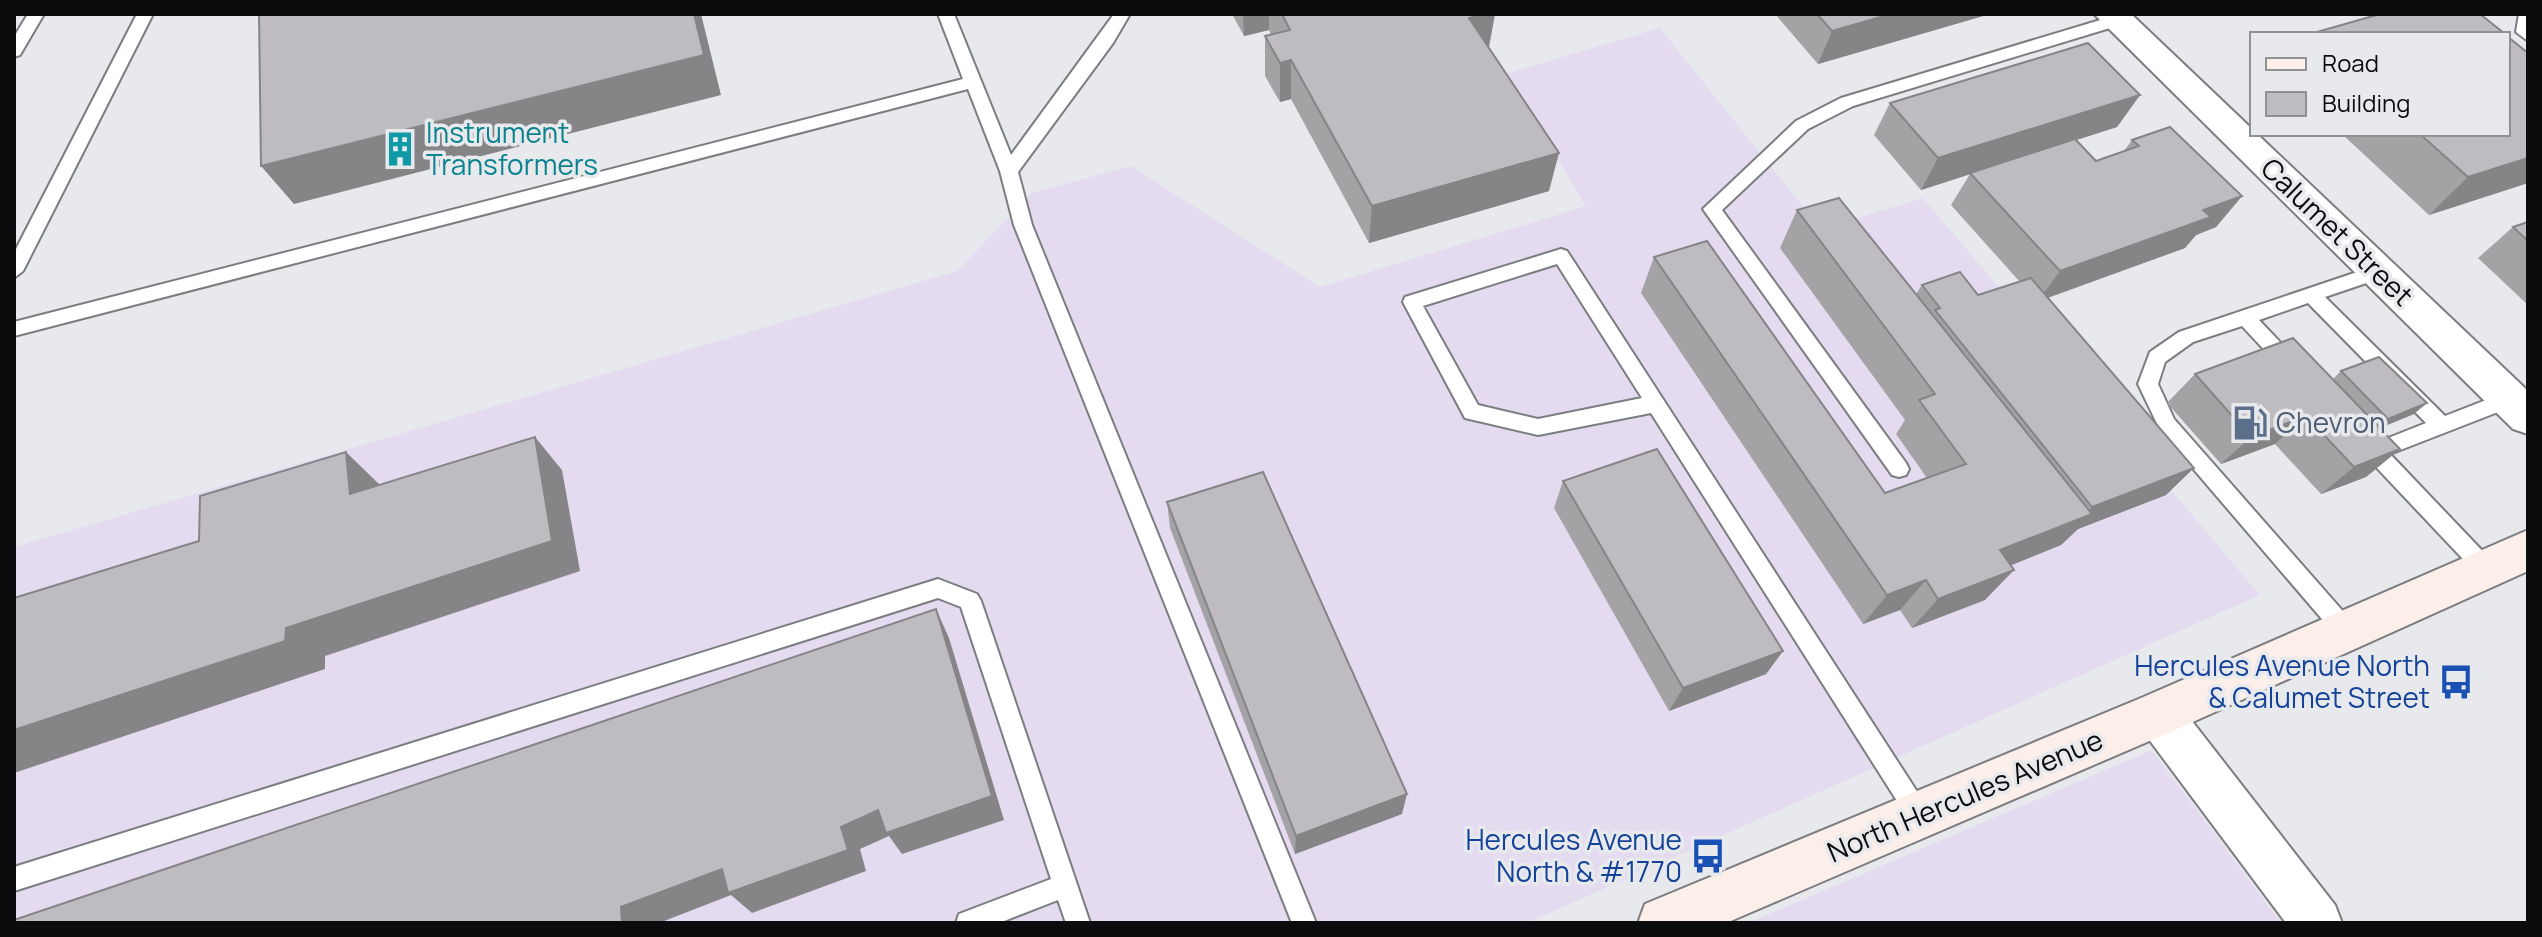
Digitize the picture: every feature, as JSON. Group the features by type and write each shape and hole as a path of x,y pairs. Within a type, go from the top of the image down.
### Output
{"street":[{"name":"Calumet Street","path":"2114,17 2519,408"},
{"name":"North Hercules Avenue","path":"1664,923 2158,714 2507,559"},
{"path":"2158,714 2317,923"}],"lane":[{"path":"14,51 36,14"},
{"path":"14,271 145,14"},
{"path":"946,14 1009,171 1023,225 1304,923"},
{"path":"1009,171 1107,39 1122,14"},
{"path":"2527,14 2524,32 2528,35"},
{"path":"1899,469 1712,209 1802,125 1847,102 2114,17"},
{"path":"14,329 973,82"},
{"path":"1654,404 1538,427 1472,412 1412,302 1561,256 1919,815"},
{"path":"2347,632 2167,424 2148,384 2157,357 2186,337 2378,272"},
{"path":"2311,295 2441,425"},
{"path":"2245,317 2299,373"},
{"path":"2374,452 2441,425 2519,408"},
{"path":"2352,429 2374,452 2507,559"},
{"path":"14,879 938,588 970,601 1078,923"},
{"path":"968,923 1065,885"}],"shaded area":[{"path":"1660,28 1821,229 1923,198 2260,595 1527,923 14,923 14,547 957,271 1032,193 1131,166 1320,287 1586,206 1506,74"},
{"path":"2152,750 2281,923 1748,923"}],"building":[{"name":"Instrument Transformers","path":"259,14 694,14 704,55 261,166"},
{"path":"1282,14 1483,14 1469,18 1559,153 1372,206 1291,60 1280,63 1265,36 1290,30"},
{"path":"1817,14 1891,14 1832,31"},
{"path":"2380,14 2480,14 2502,32 2317,32"},
{"path":"2510,39 2528,53 2528,158 2468,177 2422,136 2510,136"},
{"path":"2088,43 2140,95 1938,158 1890,103"},
{"path":"2170,127 2242,196 2203,210 2211,217 2060,271 1970,173 2075,139 2096,161 2139,146 2132,140"},
{"path":"1839,198 2092,514 2000,550 2014,570 1938,599 1926,580 1887,595 1654,257 1707,241 1885,493 1966,464 1919,400 1935,394 1797,210"},
{"path":"2528,222 2528,241 2513,227"},
{"path":"1960,272 1978,295 2031,278 2194,468 2092,507 1935,310 1940,308 1922,285"},
{"path":"2293,338 2400,449 2354,467 2306,416 2251,437 2195,374"},
{"path":"2379,357 2427,403 2388,419 2341,371"},
{"path":"535,437 552,541 286,628 285,641 14,730 14,598 199,541 200,496 346,452 350,494"},
{"path":"1657,449 1783,651 1683,688 1563,481"},
{"path":"1263,472 1407,794 1296,836 1167,502"},
{"path":"936,609 992,796 886,833 878,810 841,827 848,850 728,893 722,869 621,907 622,923 14,923 14,920"}],"place":[{"name":"Instrument Transformers","path":"400,149"},
{"name":"Chevron","path":"2250,423"},
{"name":"Hercules Avenue North & Calumet Street","path":"2456,682"},
{"name":"Hercules Avenue North & #1770","path":"1708,856"}]}
